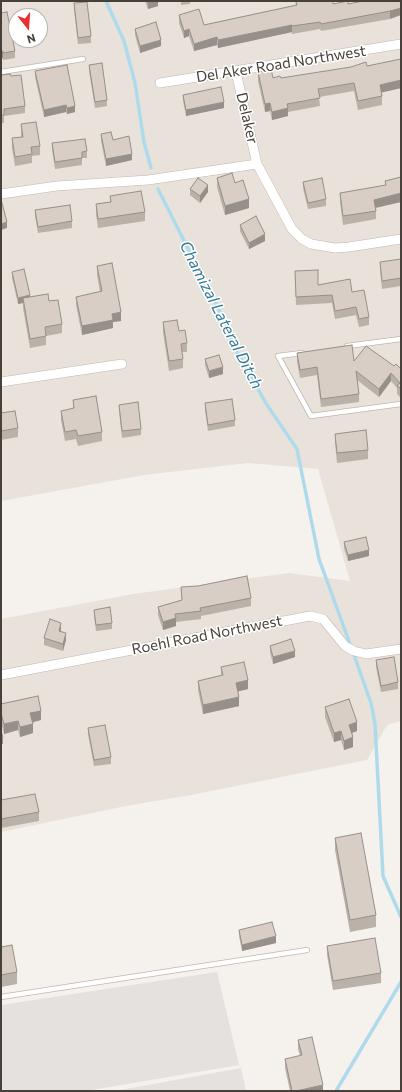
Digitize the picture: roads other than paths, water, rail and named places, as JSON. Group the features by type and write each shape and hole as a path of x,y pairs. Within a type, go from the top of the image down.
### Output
{"street":[{"name":"Del Aker Road Northwest","path":"160,83 236,72 401,44"},
{"name":"Delaker","path":"236,72 257,164 292,229 302,239 311,244 335,248 401,239"},
{"path":"1,194 57,186 148,180 257,164"},
{"path":"1,382 122,364"},
{"name":"Roehl Road Northwest","path":"1,675 310,616 322,619 345,646 354,651 366,654 401,648"}],"lane":[{"path":"1,72 83,59"},
{"path":"340,348 401,339"},
{"path":"309,352 278,356 311,416 401,404"},
{"path":"1,997 307,950"}],"waterway":[{"name":"Chamizal Lateral Ditch","path":"106,1 124,41 135,83 144,142 151,168"},
{"name":"Chamizal Lateral Ditch","path":"158,189 226,324 233,345 267,405 297,449 319,559 350,644"},
{"name":"Chamizal Lateral Ditch","path":"354,655 371,703 375,724 383,876 401,917"},
{"name":"Chamizal Lateral Ditch","path":"336,1091 401,982"}]}
